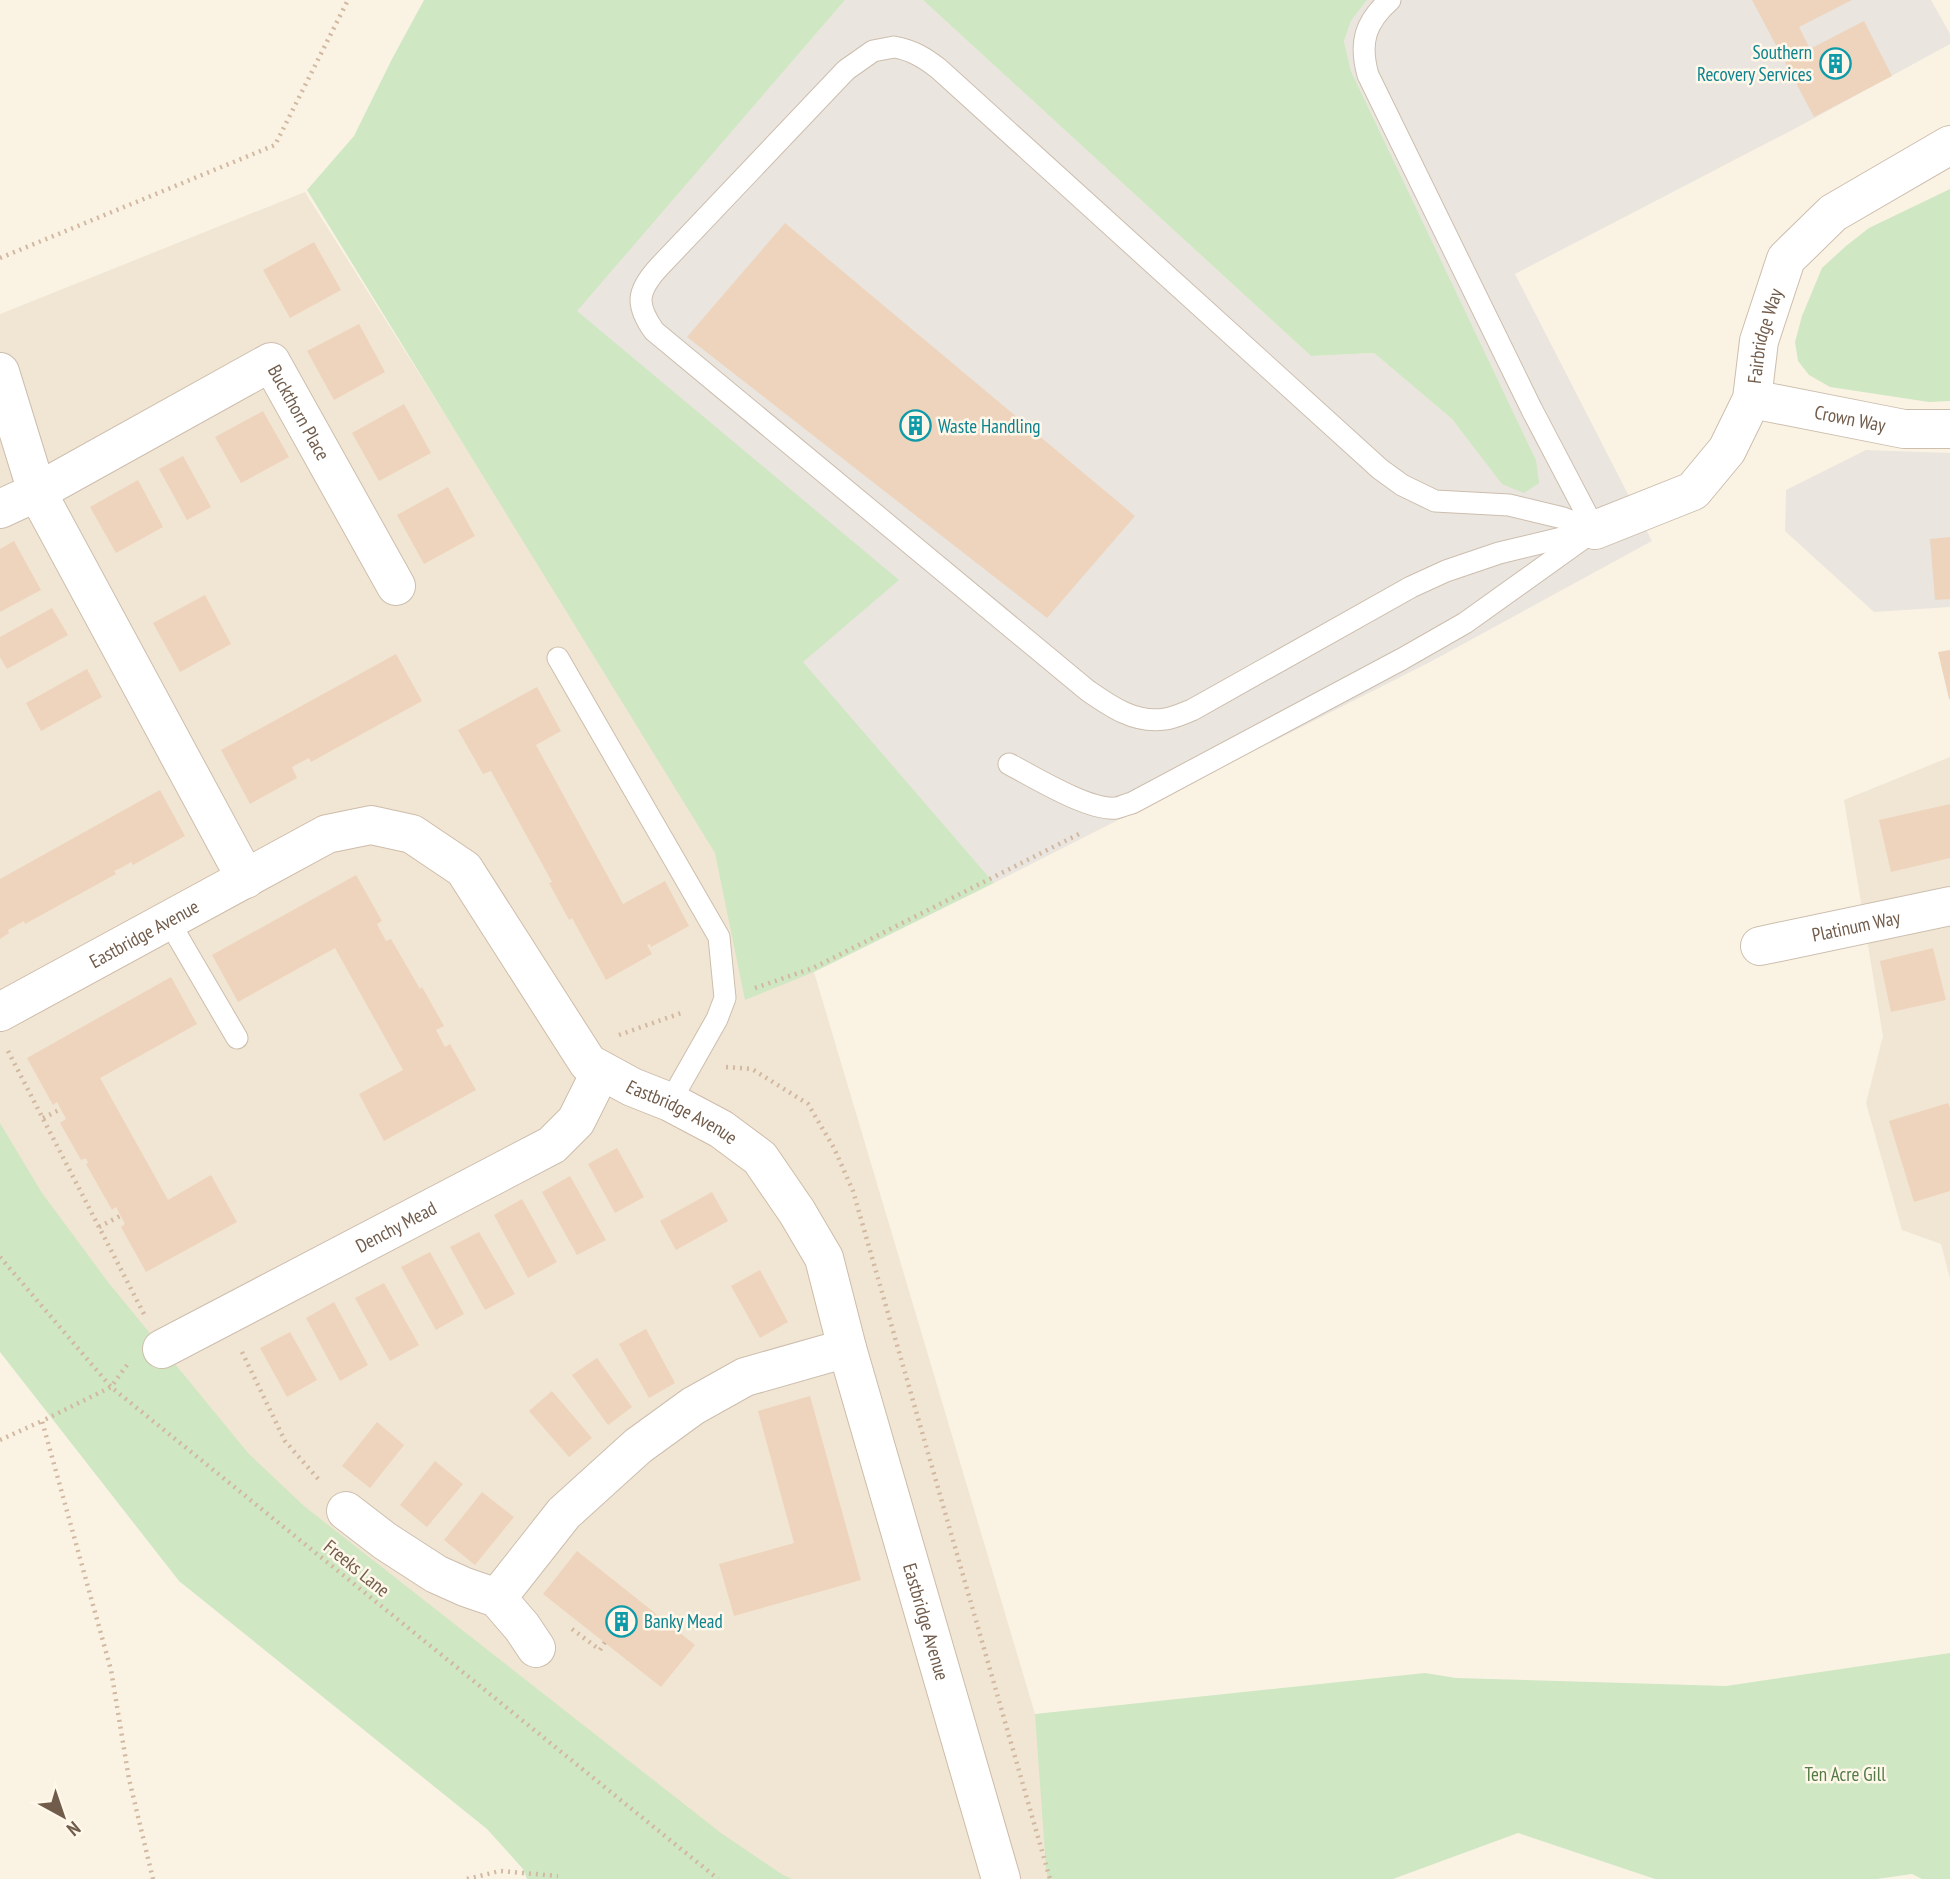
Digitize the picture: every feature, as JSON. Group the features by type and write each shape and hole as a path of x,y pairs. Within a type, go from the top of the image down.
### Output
{"street":[{"name":"Fairbridge Way","path":"1595,530 1693,491 1727,450 1752,399 1759,341 1786,259 1833,213 1950,145"},
{"name":"Buckthorn Place","path":"0,509 37,492 271,362 396,586"},
{"path":"0,372 37,492 246,879"},
{"name":"Crown Way","path":"1752,399 1904,429 1950,429"},
{"name":"Eastbridge Avenue","path":"3,1029 169,920 327,834 371,825 412,834 464,869 589,1063 632,1087 670,1102 722,1129 760,1158 824,1258 846,1348 1000,1879"},
{"name":"Platinum Way","path":"1760,946 1950,906"},
{"name":"Denchy Mead","path":"154,1334 224,1317 552,1145 576,1121 601,1071"},
{"path":"497,1598 564,1513 638,1446 692,1406 745,1377 846,1348"},
{"path":"346,1511 385,1541 436,1574 497,1598 536,1648"}],"lane":[{"path":"1390,0 1368,26 1363,42 1363,59 1368,75 1595,530"},
{"path":"894,47 909,50 939,69 1380,469 1402,485 1435,501 1509,505 1563,518 1595,530 1499,553 1446,572 1411,587 1192,710 1165,719 1141,719 1115,709 1087,690 654,331 644,317 639,296 659,267 846,70 873,51 894,47"},
{"path":"1009,764 1097,805 1115,808 1132,803 1465,623 1595,530"},
{"path":"558,658 719,937 725,998 717,1018 670,1102"},
{"path":"169,920 237,1038"}],"path":[{"path":"0,258 275,145 348,0"},
{"path":"3,1029 43,1118 154,1334"},
{"path":"691,1064 752,1069 808,1104 834,1148 853,1191 1050,1879"},
{"path":"43,1118 61,1109"},
{"path":"99,1227 120,1216"},
{"name":"Freeks Lane","path":"0,1257 111,1387 718,1879"},
{"path":"224,1317 285,1441 346,1511"},
{"path":"0,1440 111,1387"},
{"path":"41,1421 111,1670 129,1779 153,1879"},
{"path":"467,1879 500,1871 558,1876"}],"shaded area":[{"path":"845,0 923,0 1311,356 1374,353 1452,419 1502,483 1536,460 1351,71 1344,41 1351,21 1367,0 1931,0 1950,34 1950,44 1798,127 1515,274 1652,541 1432,661 994,883 802,662 898,580 576,311"},
{"path":"305,192 502,505 699,784 814,972 1035,1714 1080,1879 749,1879 230,1462 0,1180 0,314"},
{"path":"1866,450 1950,453 1950,607 1874,612 1785,531 1786,490"},
{"path":"1950,757 1950,1279 1941,1244 1902,1230 1866,1103 1883,1036 1844,800"}],"green space":[{"path":"424,0 845,0 577,311 899,580 803,662 994,883 814,972 745,1000 715,853 307,190 354,136"},
{"path":"923,0 1367,0 1351,21 1344,41 1351,71 1536,460 1539,483 1524,493 1502,484 1452,419 1374,353 1311,356"},
{"path":"1950,189 1950,401 1929,402 1830,387 1809,375 1798,361 1795,342 1802,316 1822,268 1869,228"},
{"path":"0,1123 42,1193 108,1282 248,1453 304,1506 721,1833 792,1879 527,1879 523,1869 487,1829 179,1581 0,1352"},
{"name":"Ten Acre Gill","path":"1950,1653 1950,1879 1922,1879 1912,1874 1877,1879 1655,1879 1518,1833 1393,1879 1048,1879 1035,1714 1425,1673 1456,1678 1726,1686"}],"building":[{"name":"Southern Recovery Services","path":"1752,0 1852,0 1799,27 1810,49 1864,21 1892,76 1814,117"},
{"name":"Waste Handling","path":"785,223 1135,516 1047,618 687,337"},
{"path":"314,242 341,290 290,318 263,270"},
{"path":"359,324 385,372 334,400 307,351"},
{"path":"404,404 431,453 379,481 352,433"},
{"path":"263,411 289,457 241,483 215,437"},
{"path":"183,456 211,507 187,520 159,469"},
{"path":"138,480 163,527 116,553 90,507"},
{"path":"448,487 475,536 424,564 397,515"},
{"path":"1950,537 1950,599 1935,600 1930,539"},
{"path":"14,541 41,590 0,612 0,549"},
{"path":"205,595 231,644 180,672 153,623"},
{"path":"52,608 68,635 7,669 0,657 0,637"},
{"path":"1950,650 1950,699 1949,699 1938,652"},
{"path":"396,654 422,701 311,762 309,758 292,767 297,778 250,804 221,750"},
{"path":"87,669 102,697 41,731 26,703"},
{"path":"537,687 561,731 536,745 623,904 665,881 689,926 651,947 650,944 647,945 652,954 606,980 572,918 569,920 549,883 552,882 491,771 483,774 458,730"},
{"path":"160,790 185,836 133,865 131,862 114,871 116,874 25,924 24,921 8,930 9,933 0,939 0,879"},
{"path":"1950,804 1950,858 1891,872 1879,820"},
{"path":"356,875 382,921 377,924 386,941 391,939 444,1026 436,1030 445,1047 450,1044 476,1090 384,1141 359,1094 403,1070 335,948 238,1002 212,955"},
{"path":"1933,948 1946,1000 1891,1012 1880,961"},
{"path":"171,977 197,1024 100,1078 168,1200 211,1175 237,1222 146,1272 121,1227 125,1224 116,1207 112,1210 86,1164 86,1158 81,1160 60,1123 66,1119 57,1102 53,1105 27,1058"},
{"path":"1948,1103 1950,1191 1914,1202 1889,1121"},
{"path":"617,1148 644,1197 615,1213 588,1164"},
{"path":"570,1176 606,1240 577,1255 542,1192"},
{"path":"712,1192 728,1221 676,1250 660,1221"},
{"path":"522,1199 557,1262 528,1278 494,1215"},
{"path":"479,1232 515,1294 485,1310 450,1247"},
{"path":"430,1252 464,1314 436,1330 401,1267"},
{"path":"760,1270 788,1322 760,1338 731,1286"},
{"path":"384,1283 419,1345 390,1361 355,1298"},
{"path":"334,1302 368,1365 340,1381 306,1318"},
{"path":"646,1329 675,1383 649,1398 619,1344"},
{"path":"290,1332 317,1380 287,1397 260,1348"},
{"path":"597,1358 632,1407 608,1425 572,1375"},
{"path":"552,1391 592,1438 569,1457 529,1411"},
{"path":"810,1396 861,1580 734,1616 719,1564 794,1543 758,1411"},
{"path":"377,1422 404,1445 370,1488 342,1466"},
{"path":"435,1461 463,1484 427,1527 400,1505"},
{"path":"482,1492 514,1517 475,1565 444,1540"},
{"name":"Banky Mead","path":"577,1551 695,1645 661,1687 543,1594"}],"place":[{"name":"Southern Recovery Services","path":"1835,63"},
{"name":"Waste Handling","path":"915,426"},
{"name":"Banky Mead","path":"621,1621"}]}
